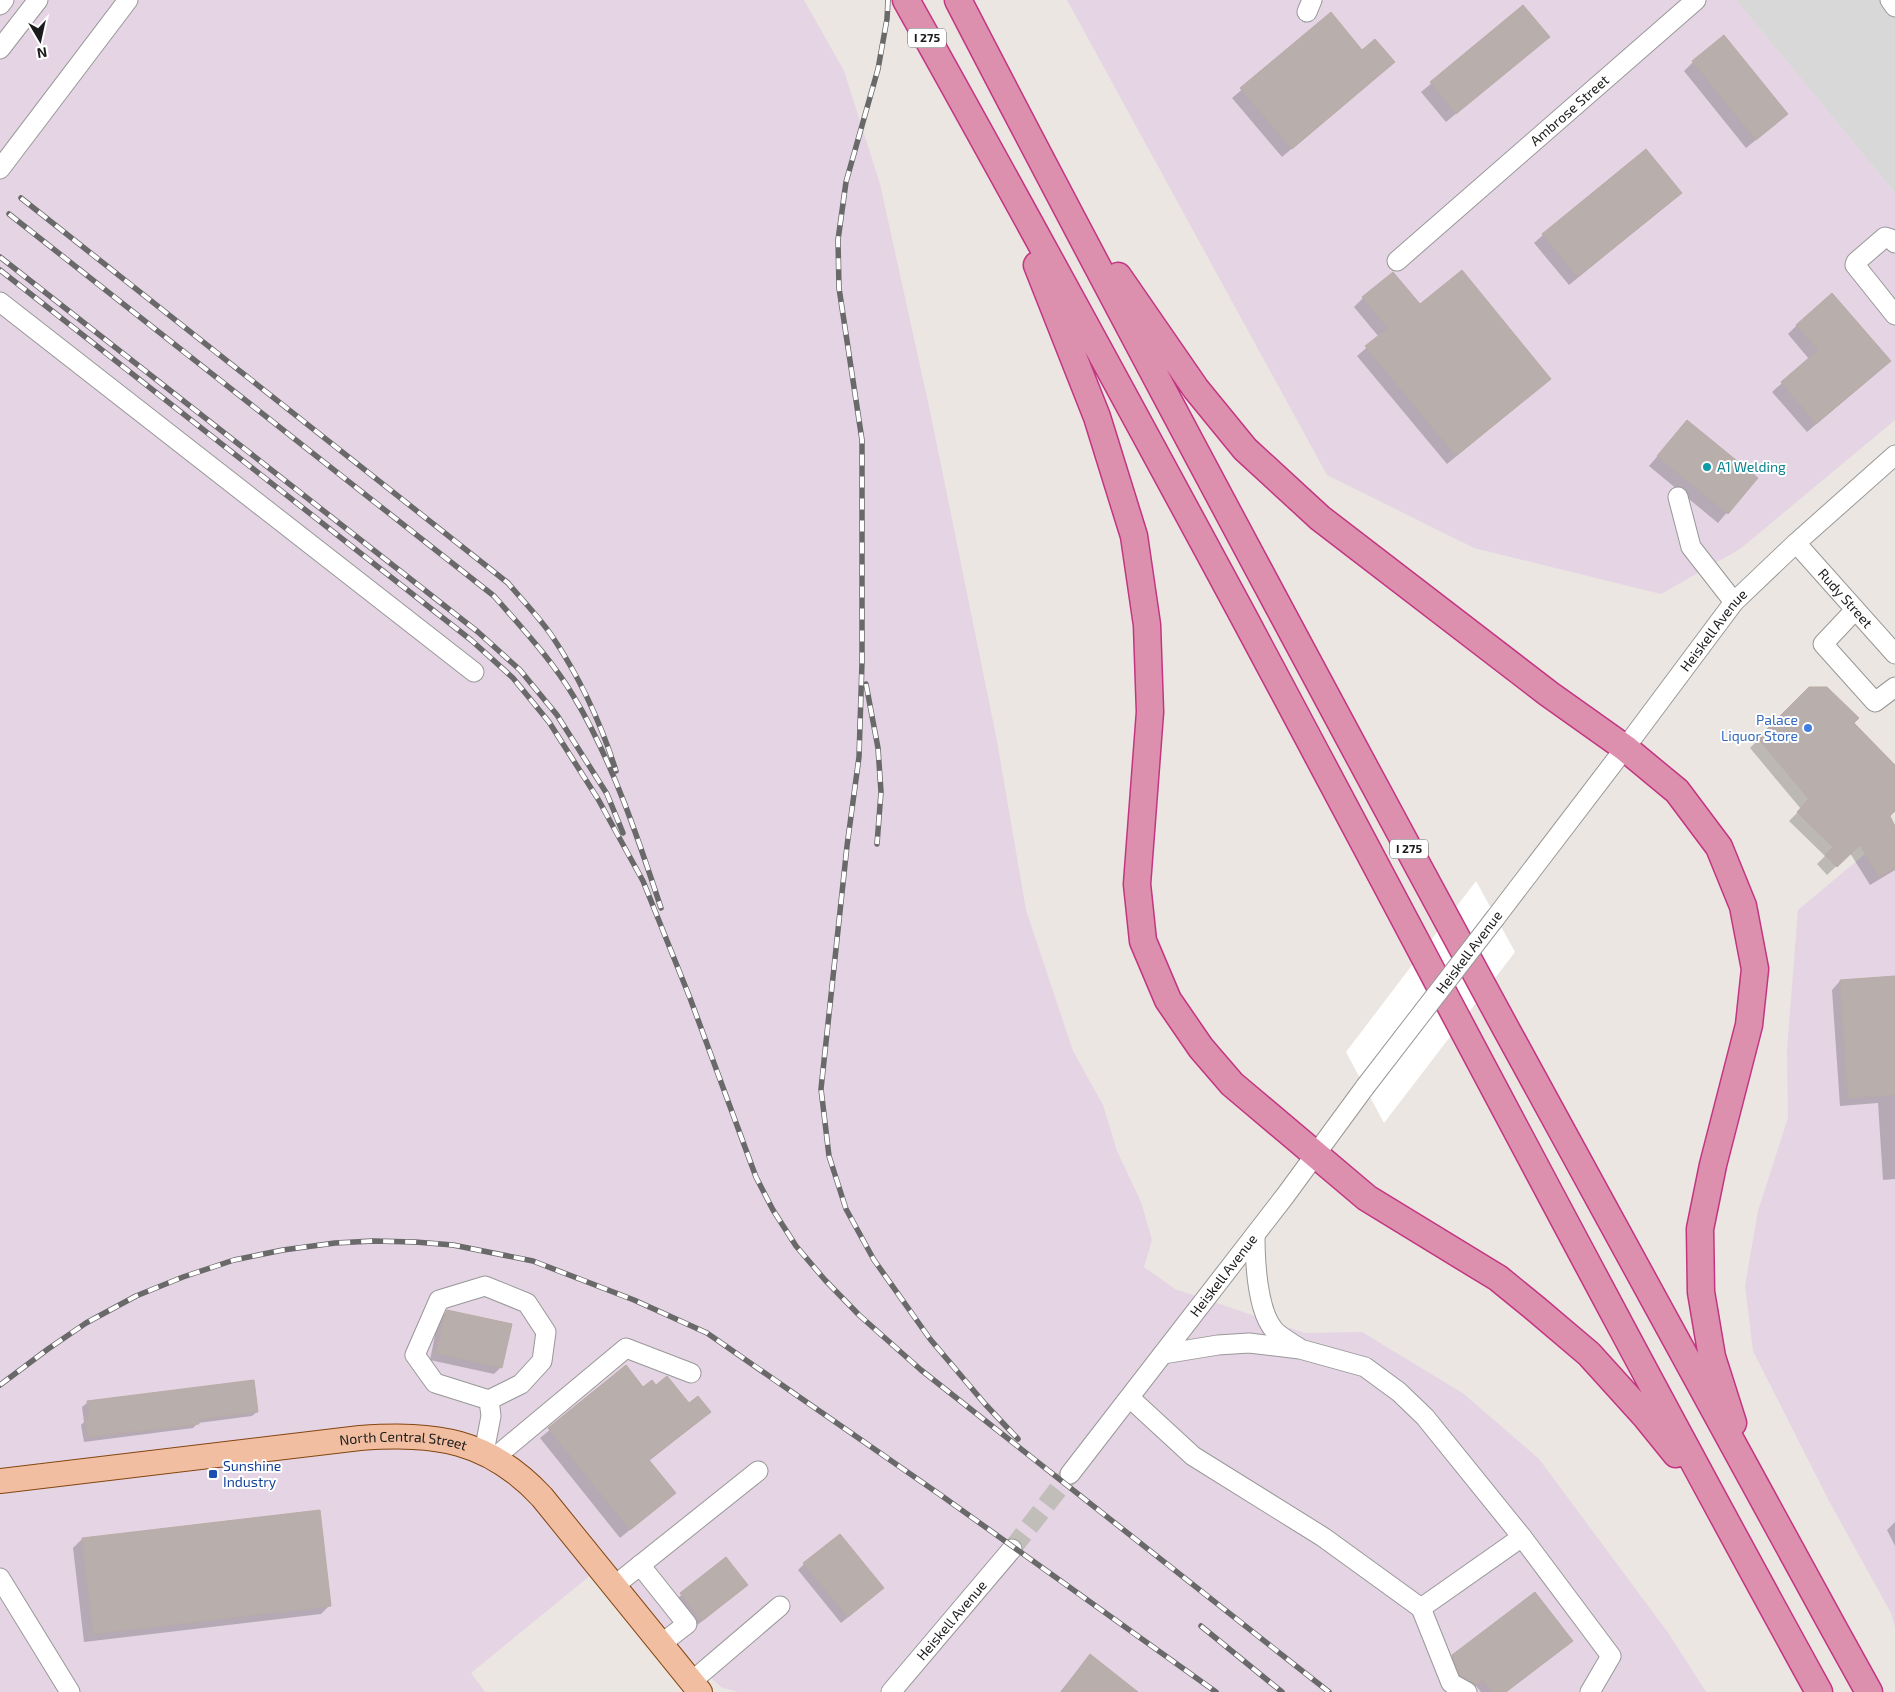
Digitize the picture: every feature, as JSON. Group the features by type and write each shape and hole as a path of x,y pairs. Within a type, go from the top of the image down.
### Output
{"highway":[{"name":"I 275","path":"906,0 993,155 1248,626 1715,1503 1819,1692"},
{"name":"I 275","path":"958,0 1060,196 1388,811 1752,1483 1869,1692"},
{"path":"993,155 1096,417 1134,536 1147,625 1150,712 1137,884 1143,940 1168,1000 1201,1048 1232,1084 1284,1126 1315,1156 1366,1198 1498,1278 1589,1354 1646,1417 1715,1503"},
{"path":"1060,196 1196,389 1245,449 1320,518 1549,694 1626,748 1677,791 1719,847 1743,906 1755,969 1749,1025 1713,1165 1700,1229 1701,1292 1712,1356 1752,1483"}],"main road":[{"name":"North Central Street","path":"0,1481 350,1439 393,1436 441,1438 464,1444 489,1455 533,1486 695,1687"}],"street":[{"path":"0,5 4,0"},
{"path":"0,170 128,0"},
{"name":"Ambrose Street","path":"1397,261 1696,0"},
{"path":"1890,0 1895,7"},
{"path":"0,49 32,8"},
{"path":"1895,243 1892,239 1885,237 1856,262 1855,265 1895,315"},
{"path":"0,302 474,672"},
{"name":"Heiskell Avenue","path":"1070,1474 1255,1235 1365,1087 1626,748 1734,602 1796,543 1895,456"},
{"path":"1678,497 1691,547 1734,602"},
{"name":"Rudy Street","path":"1796,543 1895,654"},
{"path":"1855,610 1823,644 1876,702 1895,687"},
{"path":"1255,1235 1255,1258 1263,1309 1274,1330 1300,1349"},
{"path":"484,1286 527,1303 546,1332 542,1361 521,1384 489,1400 435,1384 415,1355 439,1300 484,1286"},
{"path":"1163,1354 1218,1345 1250,1343 1300,1349 1365,1367 1399,1392 1425,1417 1522,1537 1611,1656 1590,1692"},
{"path":"489,1455 626,1348 691,1374"},
{"path":"1130,1398 1193,1456 1324,1537 1422,1608 1451,1683 1467,1692"},
{"path":"489,1400 491,1416 489,1455"},
{"path":"614,1586 758,1471"},
{"path":"1422,1608 1522,1537"},
{"name":"Heiskell Avenue","path":"891,1692 1012,1549"},
{"path":"640,1565 687,1624 661,1644"},
{"path":"0,1578 70,1692"},
{"path":"695,1687 780,1606"}],"shaded area":[{"path":"0,0 804,0 844,71 880,184 930,411 997,741 1026,910 1073,1051 1103,1105 1117,1151 1141,1202 1152,1240 1144,1267 1175,1289 1305,1333 1362,1332 1464,1394 1539,1459 1669,1634 1706,1692 738,1692 721,1687 690,1659 609,1560 471,1673 485,1692 0,1692"},
{"path":"1067,0 1736,0 1895,193 1895,420 1740,549 1661,594 1474,548 1327,475"},
{"path":"1736,0 1895,0 1895,193"},
{"path":"1895,829 1895,1627 1891,1613 1829,1501 1753,1351 1745,1286 1758,1211 1788,1118 1787,1050 1798,910"}],"pier":[{"path":"1476,881 1515,952 1384,1123 1346,1052"}],"building":[{"path":"1523,5 1550,37 1456,114 1430,82"},
{"path":"1331,12 1362,50 1375,39 1395,62 1292,149 1240,88"},
{"path":"1724,35 1788,114 1756,140 1692,61"},
{"path":"1646,149 1682,193 1578,277 1542,234"},
{"path":"1462,270 1551,379 1456,456 1365,346 1388,328 1362,297 1393,272 1420,304"},
{"path":"1832,293 1891,361 1816,424 1781,382 1818,350 1796,325"},
{"name":"A1 Welding","path":"1687,420 1758,478 1728,514 1657,456"},
{"path":"1809,687 1827,687 1859,718 1854,723 1895,765 1895,811 1890,816 1895,826 1895,868 1879,877 1860,845 1837,867 1825,855 1833,847 1797,812 1809,799 1758,738"},
{"path":"1895,976 1895,1095 1848,1098 1840,980"},
{"path":"447,1310 512,1324 502,1368 436,1353"},
{"path":"626,1365 643,1387 652,1380 656,1385 667,1376 689,1403 698,1396 711,1412 649,1460 676,1493 630,1530 548,1428"},
{"path":"254,1380 258,1412 199,1419 199,1424 88,1437 86,1419 89,1418 87,1401"},
{"path":"320,1510 331,1606 93,1634 82,1538"},
{"path":"840,1534 884,1588 848,1617 803,1563"},
{"path":"726,1557 748,1585 702,1621 680,1593"},
{"path":"1535,1592 1573,1641 1506,1692 1492,1692 1483,1680 1476,1685 1460,1675 1452,1655"},
{"path":"1090,1654 1138,1692 1061,1692"}],"tunnel":[{"path":"1012,1549 1070,1474"}],"railway":[{"path":"888,0 887,19 878,69 846,182 838,240 839,288 862,440 862,662 859,757 847,846 821,1089 829,1156 846,1209 874,1260 930,1339 985,1404 1018,1439"},
{"path":"21,198 508,583 547,629 572,668 597,718 616,771"},
{"path":"9,214 494,596 556,670 588,721 623,800 661,908"},
{"path":"0,257 478,632 520,670 557,715 607,794 623,833"},
{"path":"0,270 471,640 513,678 549,722 598,799 643,881 690,998 756,1177 773,1210 796,1246 825,1280 859,1315 921,1370 1329,1692"},
{"path":"866,684 878,748 881,792 877,844"},
{"path":"0,1385 86,1323 136,1296 183,1277 234,1260 283,1250 335,1243 373,1241 453,1245 533,1261 634,1300 707,1333 942,1496 1216,1692"},
{"path":"1201,1626 1282,1692"}],"place":[{"name":"A1 Welding","path":"1707,467"},
{"name":"Palace Liquor Store","path":"1808,728"},
{"name":"Sunshine Industry","path":"213,1474"}]}
